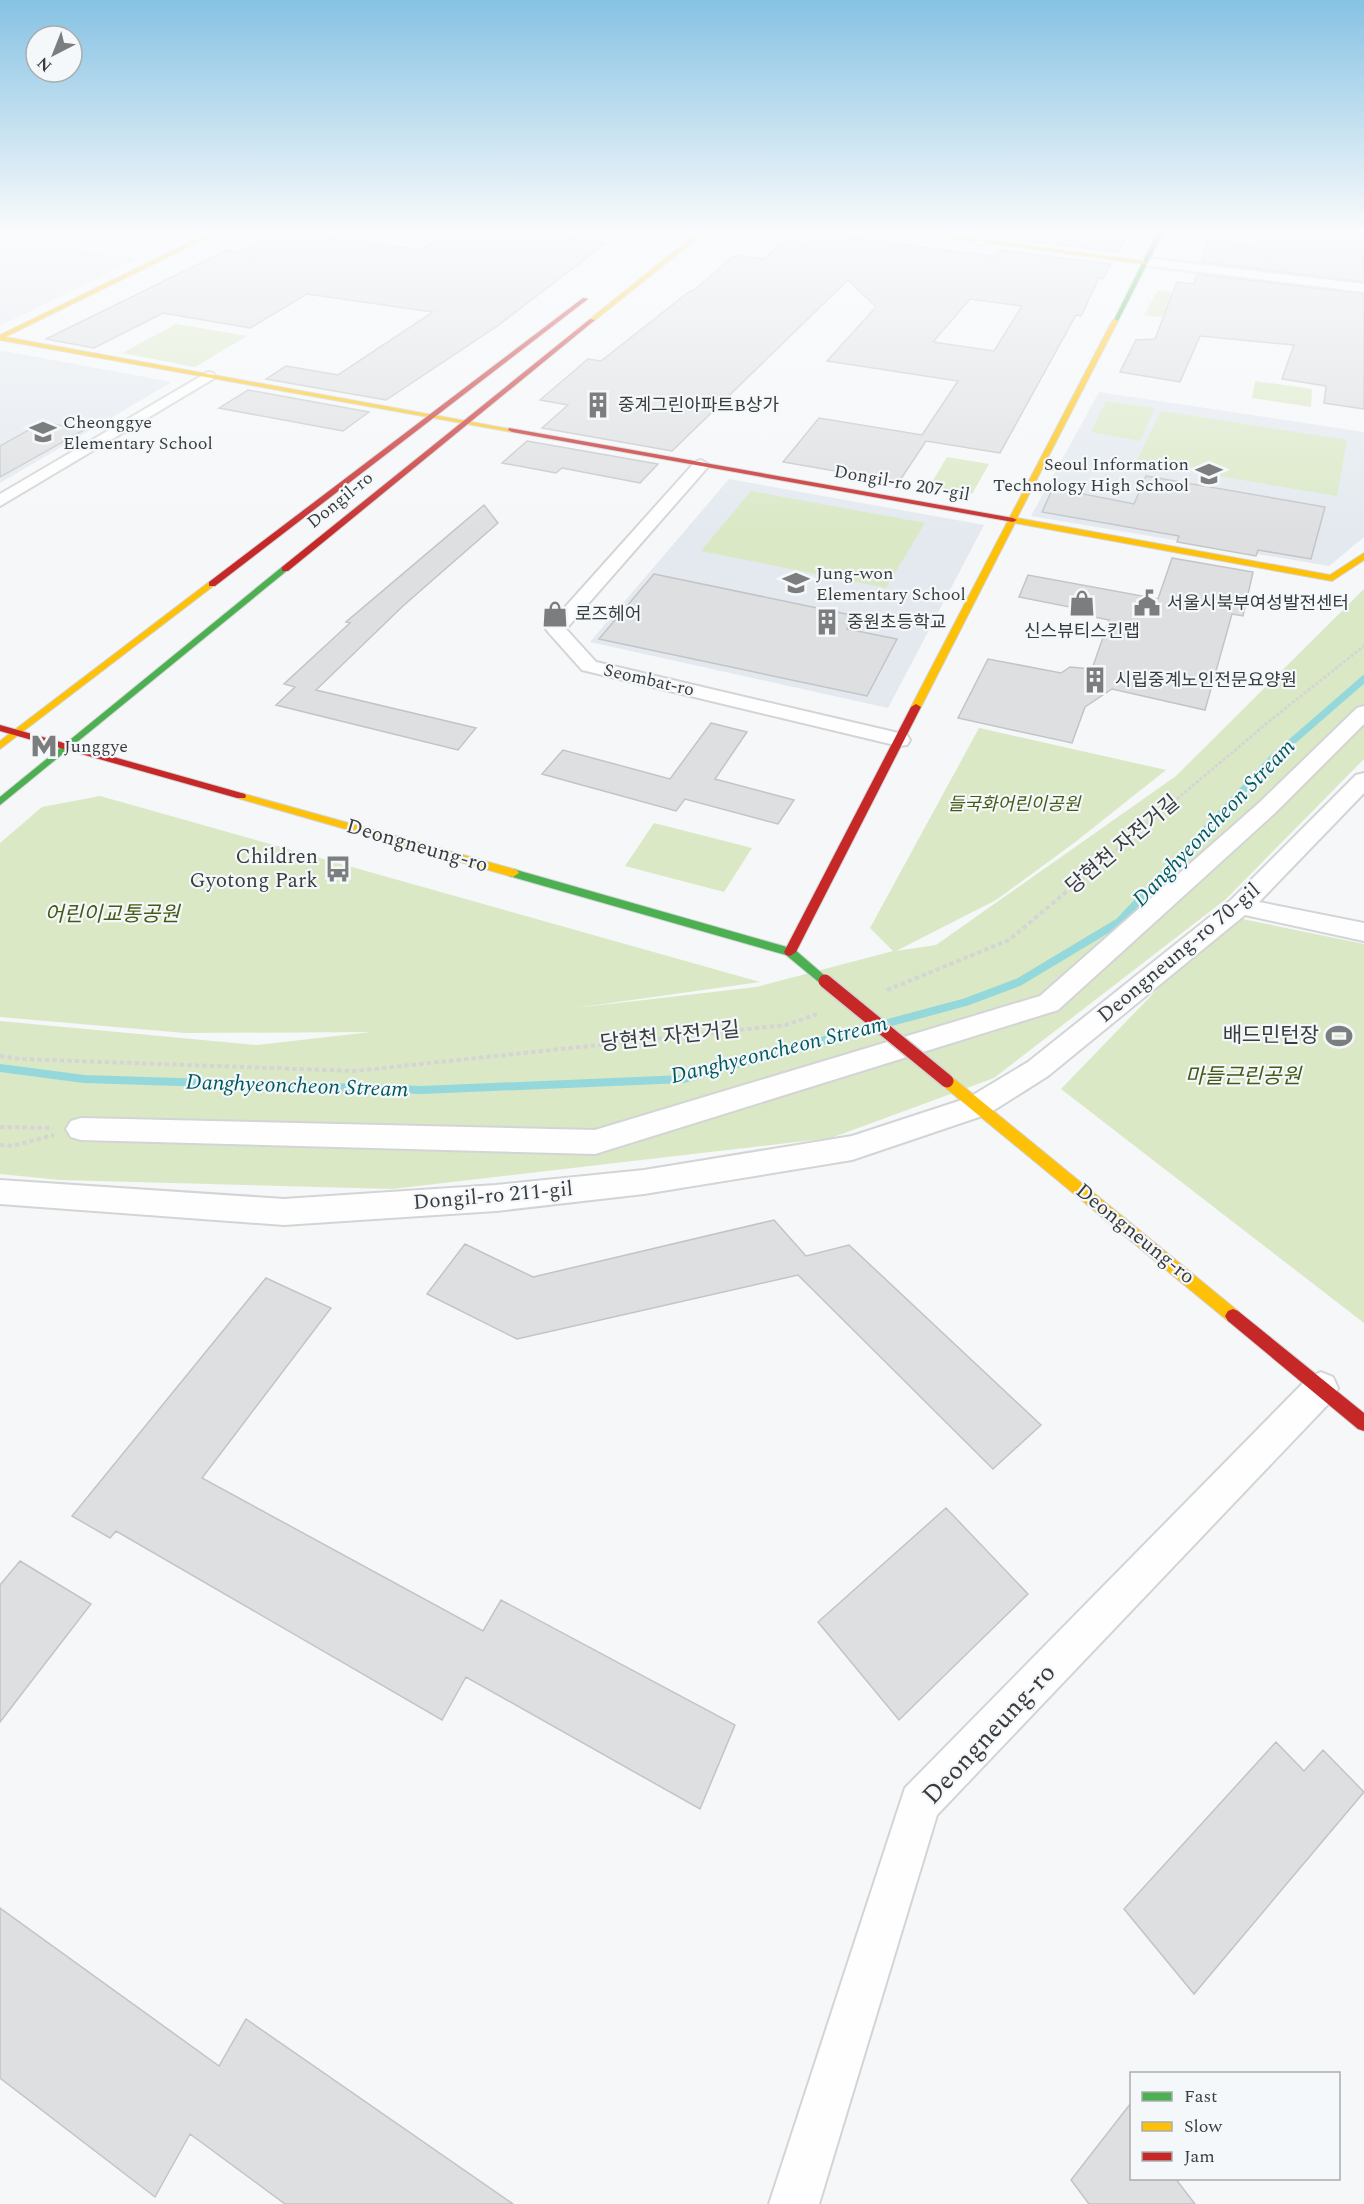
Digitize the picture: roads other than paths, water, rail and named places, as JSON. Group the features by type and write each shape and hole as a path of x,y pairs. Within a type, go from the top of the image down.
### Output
{"main road":[{"name":"Dongil-ro","path":"0,746 541,332"},
{"name":"Dongil-ro","path":"0,802 577,332"},
{"path":"790,952 1110,332"},
{"name":"Dongil-ro 207-gil","path":"0,337 1332,578 1364,556"},
{"name":"Deongneung-ro","path":"0,728 790,952 1364,1423"}],"street":[{"path":"0,501 208,376"},
{"name":"Seombat-ro","path":"701,465 556,629 589,666 899,740"},
{"path":"81,1129 595,1142 1049,1003 1268,807 1364,712"},
{"name":"Deongneung-ro 70-gil","path":"978,1106 1038,1069 1240,906 1364,780"},
{"path":"1240,906 1364,932"},
{"name":"Dongil-ro 211-gil","path":"0,1192 284,1212 496,1198 644,1182 852,1148 978,1106"},
{"name":"Deongneung-ro","path":"794,2204 920,1803 1322,1388"}],"waterway":[{"name":"Danghyeoncheon Stream","path":"1165,873 1273,758 1364,679"},
{"name":"Danghyeoncheon Stream","path":"888,1023 966,1002 1019,982 1119,922 1167,871"},
{"name":"Danghyeoncheon Stream","path":"0,1068 84,1079 422,1090 684,1079 872,1027"}],"place":[{"name":"중계그린아파트B상가","path":"598,405"},
{"name":"Cheonggye Elementary School","path":"43,432"},
{"name":"Seoul Information Technology High School","path":"1209,474"},
{"name":"Jung-won Elementary School","path":"796,583"},
{"name":"신스뷰티스킨랩","path":"1082,603"},
{"name":"서울시북부여성발전센터","path":"1147,603"},
{"name":"로즈헤어","path":"555,614"},
{"name":"중원초등학교","path":"827,622"},
{"name":"시립중계노인전문요양원","path":"1095,680"},
{"name":"Junggye","path":"44,746"},
{"name":"Children Gyotong Park","path":"338,869"},
{"name":"배드민턴장","path":"1339,1036"}],"park label":[{"name":"들국화어린이공원","path":"1014,804"},
{"name":"어린이교통공원","path":"112,915"},
{"name":"마들근린공원","path":"1243,1077"}]}
